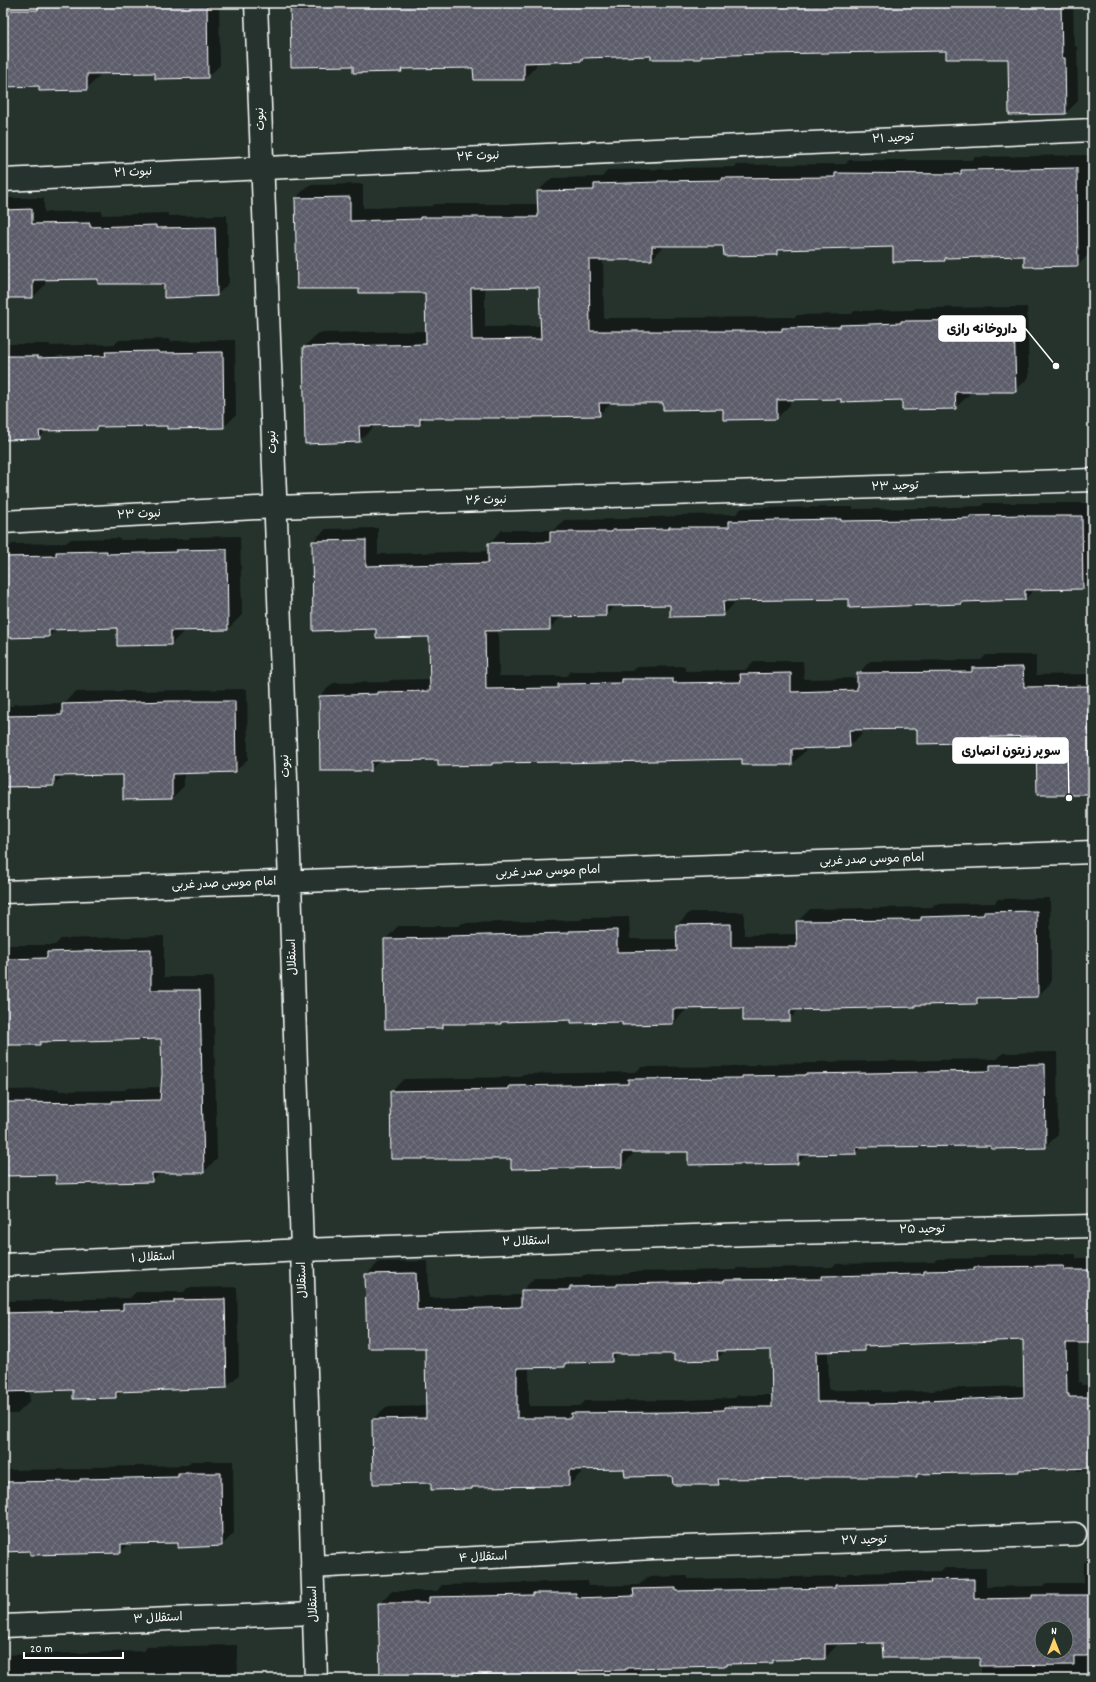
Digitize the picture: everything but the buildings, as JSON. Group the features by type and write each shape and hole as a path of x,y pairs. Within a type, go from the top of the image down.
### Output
{"street":[{"name":"نبوت","path":"256,3 290,882"},
{"name":"توحید ۲۱","path":"693,148 1093,130"},
{"name":"نبوت ۲۴","path":"263,167 693,148"},
{"name":"نبوت ۲۱","path":"3,180 263,167"},
{"name":"توحید ۲۳","path":"697,494 1093,480"},
{"name":"نبوت ۲۶","path":"276,507 697,494"},
{"name":"نبوت ۲۳","path":"3,522 276,507"},
{"name":"امام موسی صدر غربی","path":"3,892 1093,852"},
{"name":"استقلال","path":"290,882 316,1679"},
{"name":"توحید ۲۵","path":"750,1234 1093,1226"},
{"name":"استقلال ۲","path":"302,1250 750,1234"},
{"name":"استقلال ۱","path":"3,1265 302,1250"},
{"name":"توحید ۲۷","path":"653,1548 1076,1534"},
{"name":"استقلال ۴","path":"312,1567 653,1548"},
{"name":"استقلال ۳","path":"3,1626 314,1612"}],"place":[{"name":"داروخانه رازی","path":"1056,366"},
{"name":"سوپر زیتون انصاری","path":"1069,798"}]}
